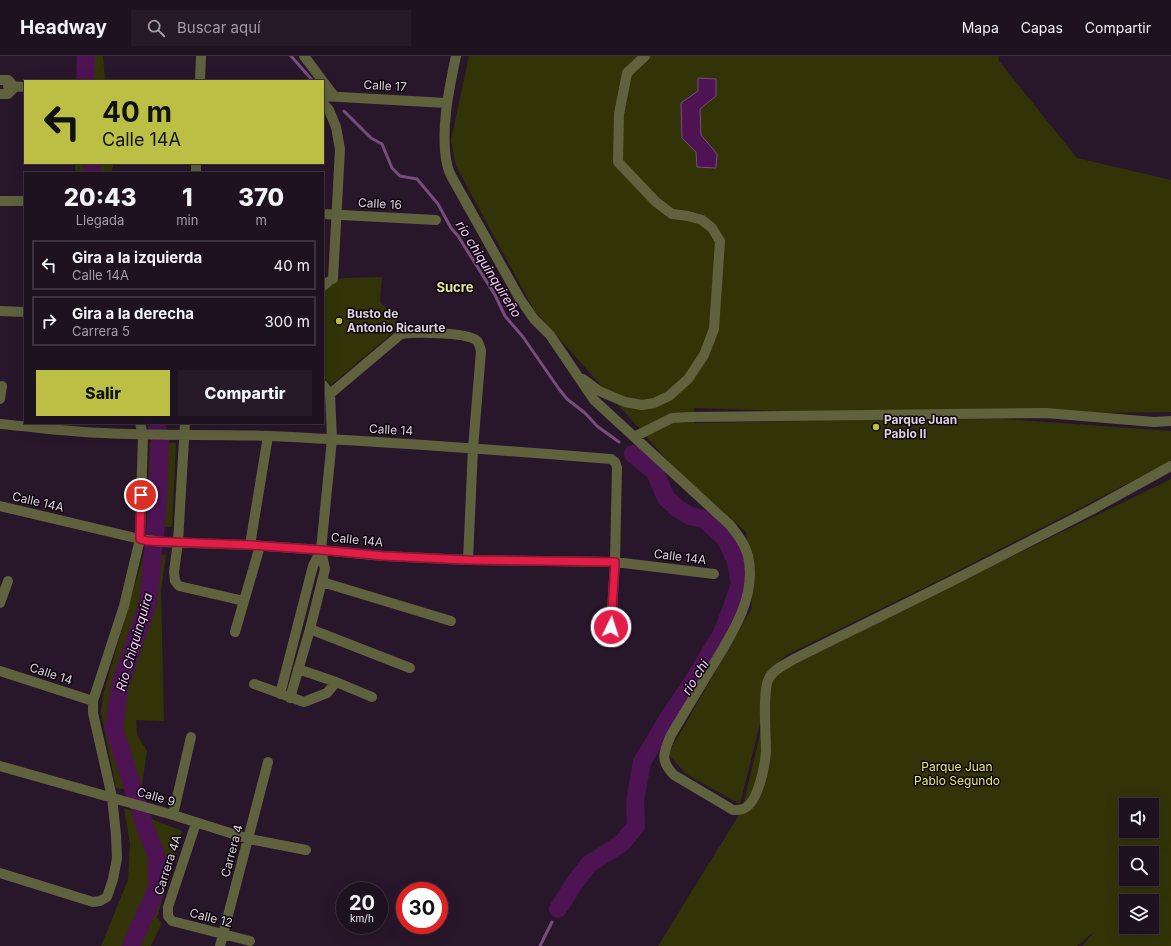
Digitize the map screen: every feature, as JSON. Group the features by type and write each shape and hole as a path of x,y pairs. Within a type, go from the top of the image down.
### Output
{"street":[{"path":"200,80 201,56"},
{"path":"304,56 322,80"},
{"path":"456,56 446,103 444,149 447,166 454,182 520,299 534,319 550,335 594,400 730,525 743,544 748,555 750,566 745,604 730,637 671,735 666,746 663,759 674,775 733,810 742,810 748,806 754,797 759,784 766,754 767,684 770,678 781,667 794,659 1086,513 1171,466"},
{"path":"576,374 599,391 625,402 642,405 654,403 669,396 688,379 704,355 714,329 720,241 712,228 702,220 672,214 656,202 618,162 620,114 627,72 644,56"},
{"path":"324,83 334,96"},
{"path":"0,94 8,94 10,85"},
{"name":"Calle 17","path":"324,96 446,103"},
{"path":"324,104 329,110 336,127 340,149 338,215 328,283"},
{"path":"0,201 24,201"},
{"name":"Calle 16","path":"324,214 436,220"},
{"path":"0,310 24,312"},
{"path":"330,394 401,334 412,332 469,336 477,341 482,351 473,448 468,560"},
{"path":"0,399 2,386"},
{"path":"290,698 310,629 325,569 321,550 332,439 330,394 324,386"},
{"path":"634,437 672,418 690,417 1046,413 1154,422 1171,421"},
{"name":"Calle 14","path":"0,424 102,433 268,436 332,439 611,459 615,462 617,467 615,562 611,627"},
{"path":"0,873 93,902 100,901 106,897 113,879 117,858 112,798 93,713 93,701 144,540 147,435 141,424"},
{"path":"185,424 178,542 174,581 179,586 244,601"},
{"path":"235,632 244,601 255,546 268,436"},
{"name":"Calle 14A","path":"0,506 144,540 162,542 255,546 384,556 468,560 615,562 714,574"},
{"path":"280,694 313,566 321,550"},
{"path":"0,603 8,581"},
{"path":"322,582 451,621"},
{"path":"310,629 410,668"},
{"path":"298,669 336,682 372,697"},
{"name":"Calle 14","path":"0,671 93,701"},
{"path":"254,684 304,702 327,693 336,682"},
{"path":"173,815 191,738"},
{"name":"Carrera 4","path":"220,946 268,762"},
{"name":"Calle 9","path":"0,766 173,815 249,839 306,850"},
{"name":"Carrera 4A","path":"168,916 168,907 196,823"},
{"name":"Calle 12","path":"168,916 172,921 250,941"}],"green space":[{"path":"77,56 103,56 105,80 79,77"},
{"path":"469,56 998,56 999,61 1077,158 1171,180 1171,412 912,415 694,408 695,423 1004,419 1171,431 1171,461 944,578 786,655 763,677 762,715 740,804 686,774 668,754 752,608 746,532 676,470 534,310 456,166 451,140"},
{"path":"75,164 114,164 111,172 75,172"},
{"path":"382,277 380,302 396,319 396,330 331,385 324,377 324,292 337,280 343,278"},
{"path":"150,442 176,443 172,527 147,526"},
{"name":"Parque Juan Pablo Segundo","path":"1171,479 1171,946 1082,946 1095,931 1077,946 658,946 742,810 775,672"},
{"path":"145,550 166,555 161,590 164,721 136,720 137,735 147,751 141,792 116,788 101,713 103,695"},
{"path":"124,808 182,831 157,918 162,923 151,946 101,946 128,880 130,844"}],"shaded area":[{"path":"698,78 716,79 716,96 700,109 701,135 717,154 716,168 697,167 696,152 682,138 681,103 698,91"}],"waterway":[{"name":"Río Chiquinquira","path":"85,80 86,56"},
{"path":"291,56 312,80"},
{"name":"rio chiquinquireño","path":"344,111 371,138 382,144 392,168 400,176 417,179 438,204 451,228 458,236 495,295 505,316 523,337 559,389 567,399 585,413 597,426 619,442"},
{"name":"Río Chiquinquira","path":"91,164 93,172"},
{"name":"Río Chiquinquira","path":"131,946 157,888 157,857 147,832 114,728 120,685 148,603 158,504 160,439 156,424"},
{"name":"rio chi","path":"558,909 589,864 622,843 636,826 635,801 642,762 721,635 740,584 736,562 726,539 704,519 690,516 677,508 666,498 655,472 633,454"},
{"path":"540,946 552,922"}],"place":[{"name":"Busto de Antonio Ricaurte","path":"339,321"},
{"name":"Parque Juan Pablo II","path":"876,427"}],"district":[{"name":"Sucre","path":"455,287"}],"route":[{"path":"141,495 140,539 147,541 250,545 384,556 468,560 615,562 611,627"}]}
